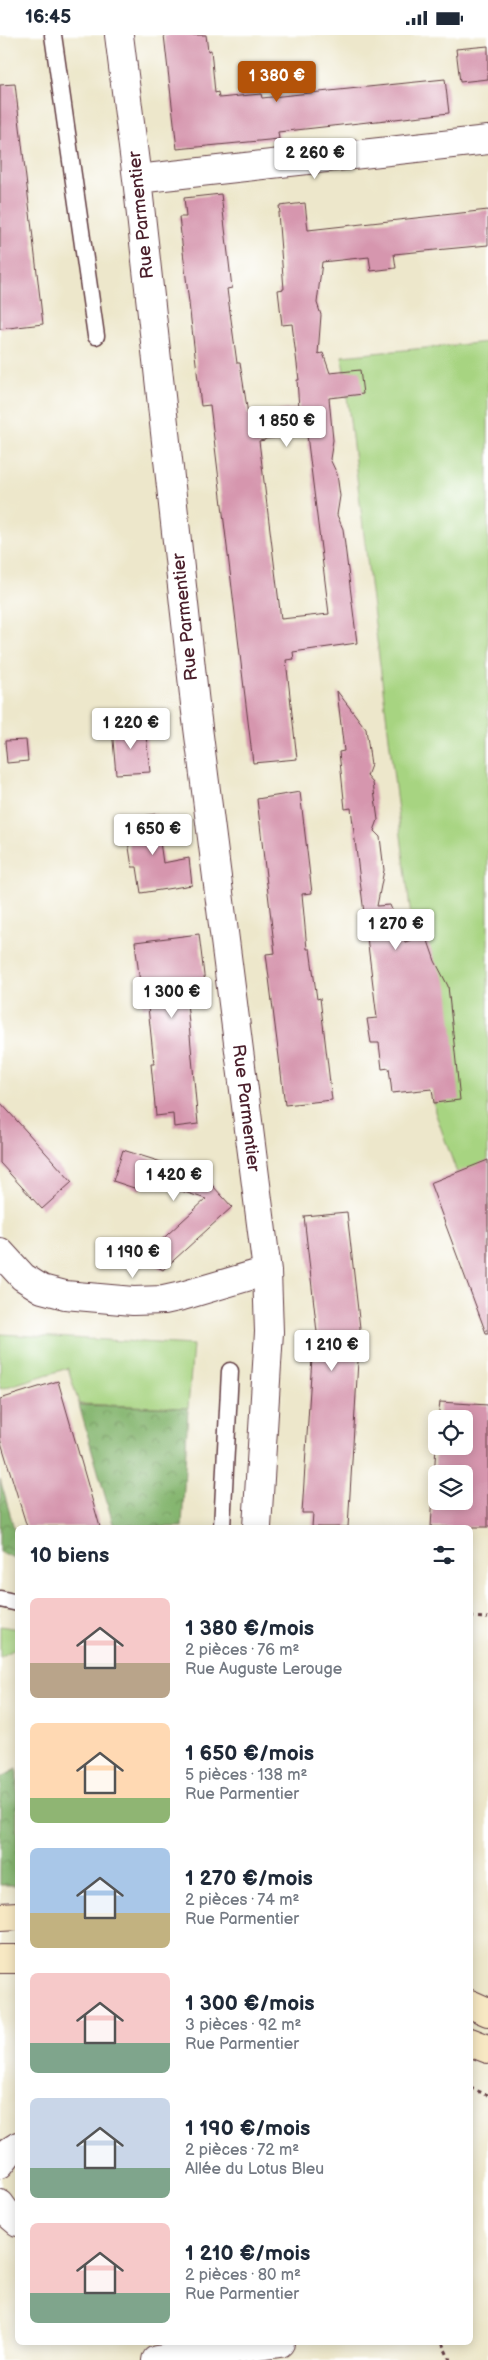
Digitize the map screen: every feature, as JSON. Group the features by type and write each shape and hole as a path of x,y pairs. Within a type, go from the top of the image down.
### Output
{"main road":[{"path":"0,1917 15,1916"},
{"path":"0,1959 15,1959"},
{"path":"473,2005 488,2012"},
{"path":"473,2043 488,2049"}],"street":[{"name":"Rue Parmentier","path":"119,35 137,179 194,704 267,1271 269,1332 257,1525"},
{"path":"137,179 488,141"},
{"path":"0,1252 23,1277 42,1289 66,1295 133,1301 164,1300 182,1296 267,1271"},
{"path":"0,2203 5,2211 15,2219"},
{"path":"156,2360 265,2345"},
{"path":"285,2360 288,2345"}],"lane":[{"path":"54,35 96,336"},
{"path":"222,1525 230,1371"},
{"path":"0,1599 15,1602"}],"path":[{"path":"473,1617 488,1618"},
{"path":"473,2089 488,2095"},
{"path":"443,2345 450,2360"}],"green space":[{"path":"488,342 488,1259 435,1112 342,356"},
{"path":"0,1334 193,1345 188,1408 79,1404 68,1368 0,1389"},
{"path":"79,1405 188,1408 182,1525 113,1525"},
{"path":"0,1479 15,1532 15,1558 0,1552"},
{"path":"0,1626 15,1628 15,1649 0,1657"},
{"path":"15,1770 15,1885 0,1885 0,1778"}],"building":[{"path":"164,35 206,35 208,51 211,50 215,93 218,92 219,98 261,94 262,98 445,79 449,113 278,132 279,139 177,149"},
{"path":"488,46 488,79 460,82 456,49"},
{"path":"15,84 43,324 0,329 0,85"},
{"path":"221,194 232,288 227,289 237,363 240,363 248,414 299,408 297,380 299,380 292,324 282,325 278,290 284,289 279,206 305,203 308,230 488,210 488,245 394,254 396,268 371,271 369,257 322,262 317,303 321,315 318,354 323,353 330,373 360,370 363,394 329,398 333,440 330,459 337,474 340,496 337,515 343,529 357,643 293,652 294,659 286,660 297,759 253,763 210,405 201,406 179,217 186,217 184,198","holes":["307,435 329,614 281,619 259,441"]},
{"path":"337,691 366,729 371,765 367,776 373,783 378,820 374,831 380,837 384,870 377,906 390,905 405,942 426,935 435,961 448,986 460,1100 434,1103 432,1089 392,1093 389,1068 382,1069 379,1043 371,1043 367,1019 377,1018 351,808 345,809 339,752 344,751"},
{"path":"145,726 150,772 116,774 112,729"},
{"path":"26,740 28,761 7,763 5,741"},
{"path":"300,792 312,893 302,894 307,949 310,949 317,999 320,998 332,1100 285,1105 266,954 275,953 257,799"},
{"path":"156,814 163,863 189,858 192,885 141,893 137,867 132,867 128,841 124,842 121,819"},
{"path":"199,934 207,1000 187,1002 198,1124 174,1127 173,1114 156,1116 151,1064 154,1064 148,1007 143,1008 135,942"},
{"path":"0,1102 72,1182 42,1209 0,1163"},
{"path":"123,1150 203,1175 232,1207 163,1270 142,1258 206,1199 144,1179 140,1190 113,1181"},
{"path":"488,1160 488,1333 486,1333 430,1183"},
{"path":"347,1212 360,1328 348,1525 312,1525 313,1513 302,1513 312,1358 320,1359 304,1216"},
{"path":"58,1381 99,1525 26,1525 0,1439 0,1399"},
{"path":"440,1402 488,1405 488,1527 431,1525 432,1510 473,1510 473,1465 435,1465 435,1455 473,1455 473,1410 439,1410"}]}
